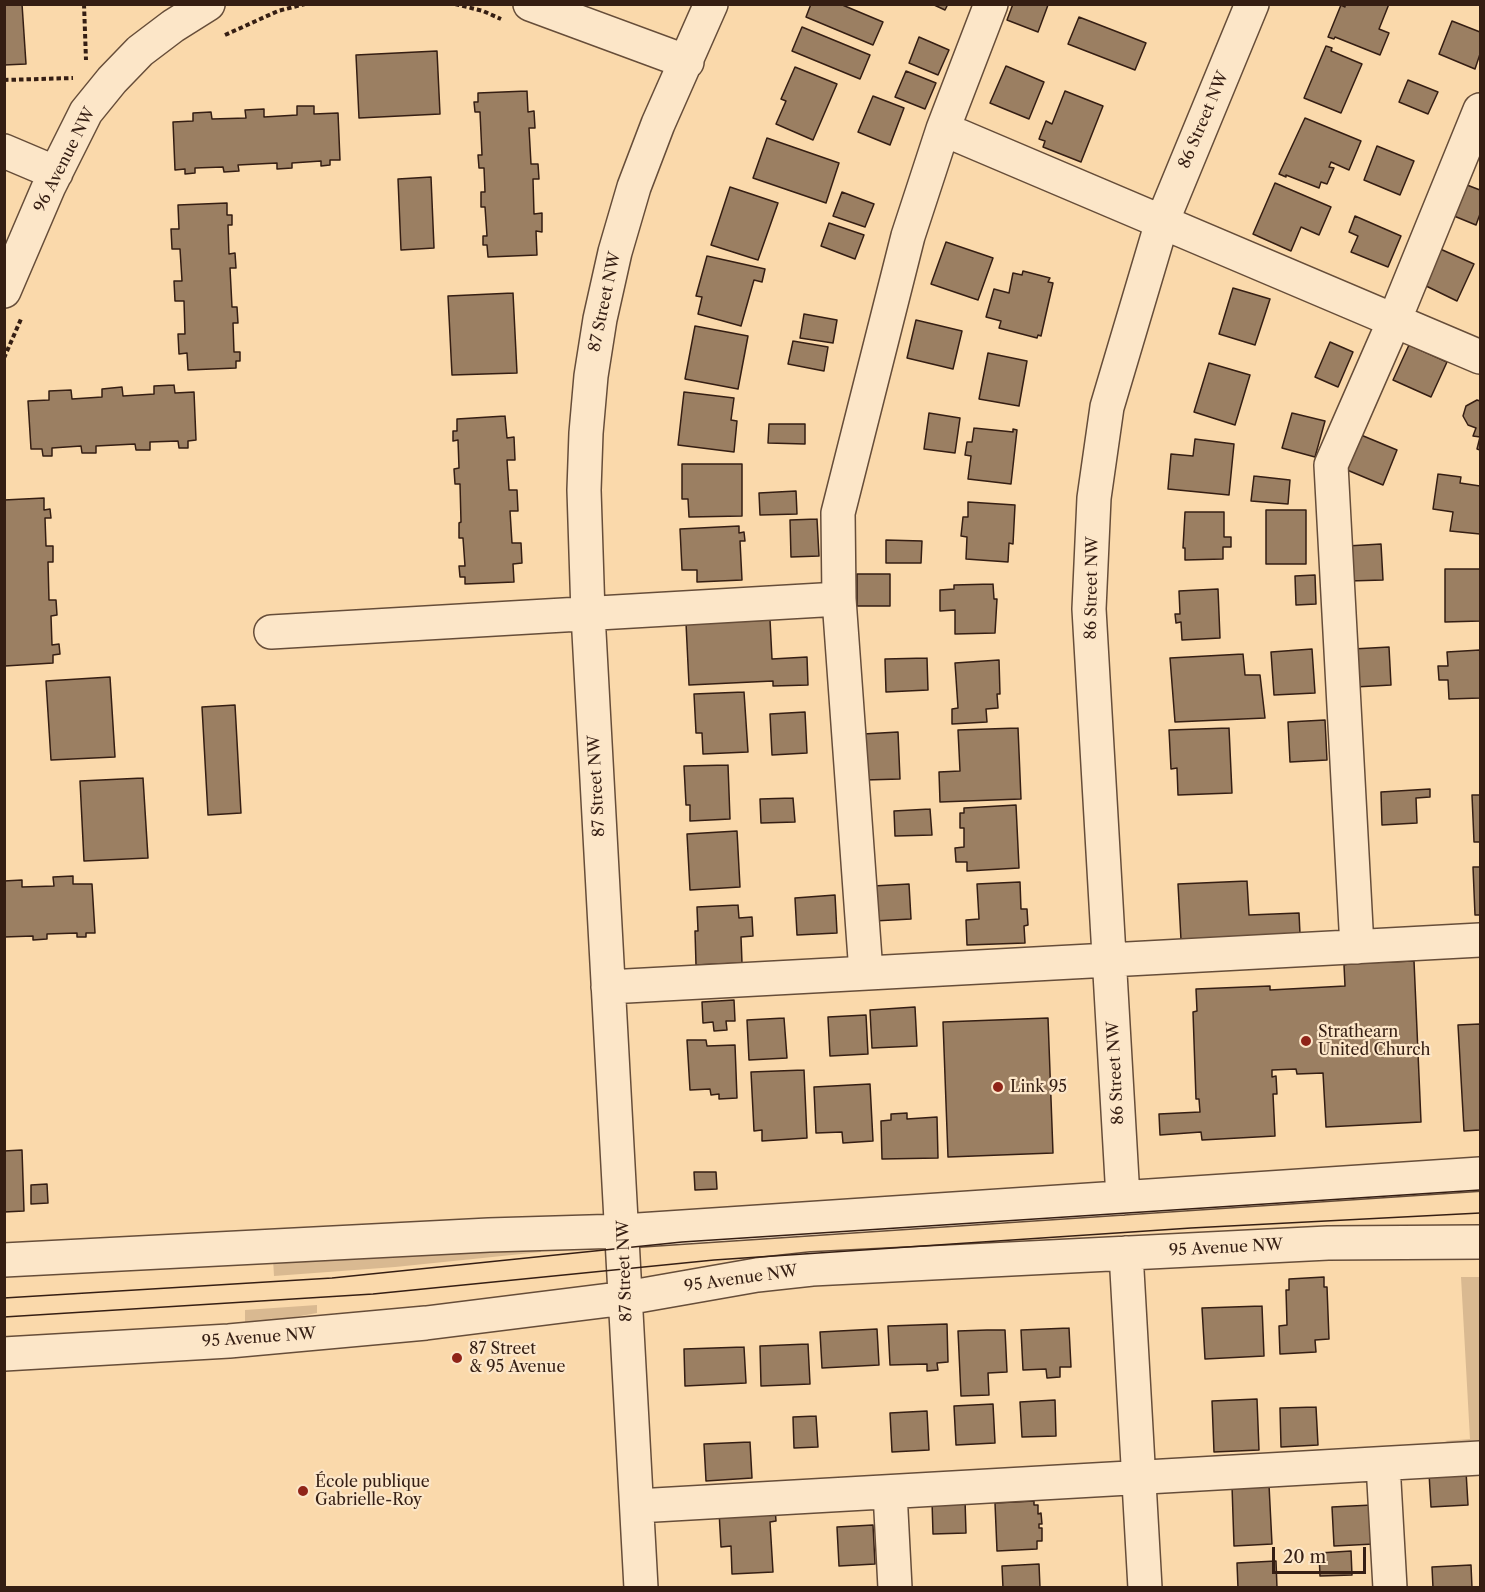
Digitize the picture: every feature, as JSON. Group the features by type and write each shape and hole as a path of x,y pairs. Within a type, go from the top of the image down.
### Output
{"street":[{"name":"96 Avenue NW","path":"14,302 56,173 86,112 112,80 148,45 208,4"},
{"path":"530,4 687,62"},
{"name":"87 Street NW","path":"642,1587 588,614 584,490 586,433 591,375 600,319 615,252 634,187 658,124 711,4"},
{"path":"866,973 839,599 838,513 908,236 944,129 991,4"},
{"name":"86 Street NW","path":"1123,1198 1089,609 1094,498 1107,407 1162,222 1252,4"},
{"path":"1357,947 1331,465 1394,321 1480,110"},
{"path":"944,129 1480,357"},
{"path":"4,150 56,173"},
{"path":"271,632 839,599"},
{"path":"608,987 1480,940"},
{"path":"4,1260 489,1234 623,1231 1480,1174"},
{"name":"95 Avenue NW","path":"4,1354 229,1341 426,1323 626,1298 757,1275 812,1269 1328,1243 1480,1242"},
{"path":"1126,1253 1145,1587"},
{"path":"637,1506 1480,1458"},
{"path":"1383,1464 1390,1587"},
{"path":"890,1492 895,1587"}],"path":[{"path":"84,4 87,70"},
{"path":"224,35 278,11 305,4"},
{"path":"4,80 80,78"},
{"path":"4,358 14,302"}],"shaded area":[{"path":"540,1245 541,1252 395,1267 274,1276 273,1259"},
{"path":"1461,1277 1480,1277 1480,1450 1465,1449 1445,1441 1470,1439"},
{"path":"317,1305 317,1313 245,1326 245,1310"}],"building":[{"path":"4,4 22,4 26,64 4,65"},
{"path":"811,4 840,4 883,22 873,45 806,17"},
{"path":"932,4 948,4 945,10"},
{"path":"1013,4 1048,5 1038,32 1007,20"},
{"path":"1345,4 1389,4 1379,29 1389,33 1380,55 1335,37 1334,39 1328,37 1341,5 1345,7"},
{"path":"1079,17 1146,43 1135,70 1068,44"},
{"path":"1452,21 1480,32 1480,54 1475,69 1439,54"},
{"path":"802,27 870,55 860,79 792,51"},
{"path":"919,37 949,50 938,75 909,63"},
{"path":"1326,46 1332,48 1331,51 1362,64 1341,113 1304,98"},
{"path":"437,51 440,114 359,118 356,55"},
{"path":"1006,66 1044,82 1029,119 990,103"},
{"path":"795,67 837,84 813,140 776,124 786,101 781,99"},
{"path":"906,71 936,83 925,109 895,97"},
{"path":"1408,80 1438,92 1428,114 1399,102"},
{"path":"527,91 528,112 534,111 535,128 529,128 531,164 538,164 539,179 533,179 534,214 542,213 542,232 536,231 537,255 488,257 487,245 483,245 483,236 487,236 485,207 481,207 481,192 485,192 484,168 479,168 478,155 482,155 480,112 475,112 474,102 478,102 478,93"},
{"path":"1065,91 1103,106 1081,162 1043,147 1045,141 1039,139 1046,121 1052,124"},
{"path":"873,96 904,108 890,145 858,132"},
{"path":"297,106 314,106 314,114 338,113 340,160 330,160 330,165 321,166 321,161 292,163 292,168 277,169 277,163 238,165 239,171 224,172 223,167 195,168 195,173 185,174 185,169 175,170 173,122 193,121 193,113 211,112 212,119 246,118 245,110 264,109 264,117 297,115"},
{"path":"1305,118 1361,141 1349,170 1331,162 1329,167 1334,168 1327,184 1321,182 1319,188 1279,174"},
{"path":"767,138 839,163 826,203 753,178"},
{"path":"1377,146 1414,161 1400,195 1364,180"},
{"path":"431,177 434,248 401,250 398,179"},
{"path":"1275,183 1331,207 1319,235 1301,227 1291,251 1253,234"},
{"path":"1467,185 1480,190 1480,214 1476,225 1454,216"},
{"path":"730,187 778,203 758,260 711,245"},
{"path":"842,192 874,204 865,227 833,216"},
{"path":"227,203 227,215 232,215 232,225 228,225 229,254 235,253 236,268 230,268 232,307 237,307 238,323 233,323 234,352 240,352 240,361 236,361 236,368 188,370 187,353 179,354 178,334 185,334 184,301 175,301 174,281 182,281 180,249 172,249 171,229 179,229 178,205"},
{"path":"1355,216 1401,236 1388,267 1351,252 1358,236 1349,232"},
{"path":"829,223 864,235 855,259 821,246"},
{"path":"946,242 993,258 978,300 931,284"},
{"path":"1438,248 1474,264 1457,301 1422,284"},
{"path":"707,256 765,269 762,282 754,280 741,326 698,314 702,297 696,296"},
{"path":"1023,271 1050,278 1048,282 1053,283 1041,336 1038,335 1037,338 999,328 1001,321 986,317 994,289 1009,293 1013,273 1022,275"},
{"path":"1233,288 1270,299 1255,345 1219,334"},
{"path":"513,293 517,373 452,375 448,296"},
{"path":"804,314 837,320 833,343 800,338"},
{"path":"916,320 962,331 953,369 907,358"},
{"path":"695,326 748,336 738,389 685,379"},
{"path":"793,341 828,347 824,371 788,364"},
{"path":"1330,342 1353,352 1338,387 1315,377"},
{"path":"1409,345 1447,362 1431,397 1393,380"},
{"path":"988,353 1027,361 1019,406 979,399"},
{"path":"1209,363 1250,375 1235,425 1194,412"},
{"path":"174,385 175,393 194,392 196,440 188,441 188,448 179,448 178,441 150,442 150,450 136,450 135,444 96,446 96,453 82,453 81,446 52,448 52,456 43,456 42,449 31,449 28,401 49,400 49,391 71,390 72,399 102,397 102,389 122,387 123,396 154,394 154,386"},
{"path":"684,392 734,398 731,420 737,421 734,452 678,445"},
{"path":"1477,400 1480,401 1480,437 1473,436 1476,428 1468,425 1463,416 1466,406"},
{"path":"929,413 960,418 955,453 924,449"},
{"path":"1292,413 1325,421 1315,457 1282,448"},
{"path":"505,416 507,438 514,437 515,460 507,460 509,490 517,490 518,511 510,511 512,543 521,543 522,563 513,564 514,582 465,584 465,577 460,577 459,566 465,566 463,538 459,538 460,484 455,484 454,469 459,468 458,440 453,441 453,431 457,431 457,419"},
{"path":"769,424 805,424 805,444 768,443"},
{"path":"974,428 1013,432 1013,429 1017,430 1011,484 968,479 971,456 965,455 967,442 972,442"},
{"path":"1361,435 1397,450 1383,485 1347,470"},
{"path":"1195,439 1234,444 1229,495 1168,489 1171,454 1193,456"},
{"path":"682,464 742,464 742,516 689,517 688,499 682,499"},
{"path":"1438,474 1461,477 1460,483 1480,486 1480,534 1450,531 1453,512 1433,509"},
{"path":"1254,476 1290,480 1288,504 1251,501"},
{"path":"796,491 797,514 760,515 759,493"},
{"path":"44,498 44,510 50,509 51,518 45,518 46,546 53,546 53,562 48,562 49,600 56,600 57,615 51,616 52,645 59,644 60,654 53,655 53,663 5,666 4,500"},
{"path":"968,502 1015,505 1013,544 1009,543 1008,562 966,559 967,537 961,536 963,517 968,517"},
{"path":"1266,510 1306,510 1306,564 1266,564"},
{"path":"1185,512 1224,512 1224,537 1231,537 1231,547 1223,547 1223,559 1185,560 1185,548 1183,548"},
{"path":"817,519 819,556 791,557 790,520"},
{"path":"739,526 739,533 744,532 745,541 740,541 742,580 697,582 697,570 682,570 680,529"},
{"path":"886,540 922,541 921,563 886,563"},
{"path":"1381,544 1383,580 1349,581 1347,546"},
{"path":"1445,569 1480,569 1480,621 1445,622"},
{"path":"857,574 890,574 890,606 857,606"},
{"path":"1315,575 1316,604 1296,605 1295,576"},
{"path":"993,584 994,599 997,599 995,633 955,634 955,610 940,611 940,590 954,589 954,585"},
{"path":"1218,589 1220,638 1182,640 1181,622 1176,623 1175,614 1180,614 1179,591"},
{"path":"770,620 772,659 807,657 808,685 773,686 773,681 689,685 686,623"},
{"path":"1389,647 1391,685 1355,687 1353,649"},
{"path":"1312,649 1315,693 1274,695 1271,652"},
{"path":"1480,650 1480,698 1449,699 1448,680 1439,680 1438,666 1448,666 1447,652"},
{"path":"1243,654 1245,675 1260,675 1265,718 1175,722 1170,658"},
{"path":"927,658 928,690 886,692 885,659"},
{"path":"999,660 998,708 986,709 987,722 952,724 952,709 958,708 955,663"},
{"path":"110,677 115,757 51,760 46,681"},
{"path":"744,692 748,752 703,754 702,733 696,733 694,694"},
{"path":"235,705 241,813 208,815 202,707"},
{"path":"805,712 807,753 772,755 770,714"},
{"path":"1325,720 1327,760 1290,762 1288,722"},
{"path":"1018,728 1021,799 940,802 939,772 960,771 958,730"},
{"path":"1229,728 1232,793 1178,795 1177,768 1171,769 1169,730"},
{"path":"898,732 900,779 865,780 863,734"},
{"path":"728,765 730,819 690,821 690,805 686,805 684,766"},
{"path":"143,778 148,858 84,861 80,781"},
{"path":"1430,789 1430,797 1416,798 1417,823 1382,825 1381,792"},
{"path":"1472,795 1480,795 1480,842 1474,842"},
{"path":"793,798 795,822 761,823 760,799"},
{"path":"1016,805 1019,868 967,871 967,862 956,862 955,848 964,847 964,828 960,828 960,813 964,813 964,808"},
{"path":"930,809 932,835 895,836 894,811"},
{"path":"737,831 740,887 690,890 687,834"},
{"path":"1473,867 1480,867 1480,915 1475,915"},
{"path":"73,876 73,884 92,884 95,933 86,933 86,937 77,937 77,933 47,934 47,939 33,940 33,936 4,937 4,881 22,880 22,887 54,886 53,877"},
{"path":"1247,881 1249,915 1299,913 1300,934 1181,940 1178,884"},
{"path":"1020,882 1021,909 1027,909 1028,925 1024,926 1025,943 967,945 966,920 979,919 977,884"},
{"path":"909,884 911,919 874,921 873,886"},
{"path":"835,895 837,933 797,935 795,898"},
{"path":"738,905 739,918 752,917 753,936 741,937 742,963 696,965 697,907"},
{"name":"Strathearn United Church","path":"1360,955 1360,963 1414,961 1421,1122 1326,1127 1323,1073 1297,1074 1296,1069 1272,1070 1272,1077 1276,1076 1277,1094 1273,1094 1275,1136 1202,1140 1201,1132 1160,1135 1159,1114 1200,1112 1199,1099 1196,1099 1193,1012 1197,1011 1196,989 1270,986 1270,990 1345,986 1344,965 1348,964 1348,956"},
{"path":"734,1000 735,1021 726,1021 727,1030 714,1031 713,1022 703,1023 702,1002"},
{"path":"915,1007 917,1046 872,1048 870,1010"},
{"path":"866,1015 868,1054 830,1056 828,1017"},
{"path":"784,1018 787,1058 749,1060 747,1020"},
{"name":"Link 95","path":"1048,1018 1053,1153 948,1157 943,1022"},
{"path":"1480,1024 1480,1130 1464,1131 1458,1025"},
{"path":"687,1040 706,1040 707,1046 735,1045 737,1098 719,1099 719,1094 711,1095 710,1089 690,1090"},
{"path":"804,1070 807,1138 762,1141 762,1130 754,1131 751,1072"},
{"path":"870,1084 873,1141 843,1143 842,1132 816,1133 814,1087"},
{"path":"907,1113 907,1119 937,1117 938,1158 882,1159 881,1121 891,1120 891,1114"},
{"path":"22,1150 24,1211 4,1212 4,1151"},
{"path":"694,1172 716,1172 717,1189 695,1190"},
{"path":"47,1184 48,1203 31,1204 31,1185"},
{"path":"1324,1277 1324,1287 1327,1287 1329,1339 1315,1340 1316,1352 1280,1354 1279,1326 1287,1325 1286,1290 1289,1290 1289,1279"},
{"path":"1262,1306 1264,1356 1205,1359 1202,1308"},
{"path":"947,1324 948,1362 937,1363 938,1370 927,1371 927,1364 890,1365 888,1326"},
{"path":"1069,1328 1071,1367 1060,1367 1060,1377 1047,1378 1046,1369 1023,1370 1021,1330"},
{"path":"877,1329 879,1365 822,1368 820,1332"},
{"path":"1005,1330 1007,1372 988,1373 989,1395 961,1396 958,1331"},
{"path":"808,1344 810,1384 761,1386 760,1346"},
{"path":"744,1347 746,1383 685,1386 684,1349"},
{"path":"1257,1399 1259,1450 1214,1452 1212,1401"},
{"path":"1055,1400 1056,1436 1022,1437 1020,1402"},
{"path":"993,1404 995,1443 956,1445 954,1406"},
{"path":"1316,1407 1318,1445 1281,1447 1280,1408"},
{"path":"927,1411 929,1450 892,1452 890,1413"},
{"path":"816,1416 818,1447 794,1448 793,1417"},
{"path":"750,1442 752,1478 706,1481 704,1444"},
{"path":"1466,1471 1468,1505 1431,1507 1429,1473"},
{"path":"1269,1485 1272,1544 1234,1546 1232,1486"},
{"path":"965,1499 966,1533 933,1534 932,1501"},
{"path":"1034,1501 1034,1505 1038,1505 1038,1514 1041,1513 1042,1524 1039,1524 1039,1528 1042,1528 1042,1541 1037,1541 1037,1549 997,1551 995,1503"},
{"path":"1372,1505 1374,1544 1334,1546 1332,1507"},
{"path":"775,1508 776,1521 770,1522 773,1572 732,1574 731,1546 721,1547 719,1511"},
{"path":"873,1525 875,1564 839,1566 837,1527"},
{"path":"1351,1551 1352,1575 1320,1576 1319,1553"},
{"path":"1276,1561 1277,1588 1238,1588 1237,1563"},
{"path":"1039,1564 1040,1588 1003,1588 1002,1566"},
{"path":"1471,1565 1472,1588 1433,1588 1432,1567"}],"tram line":[{"path":"4,1298 332,1278 682,1242 1480,1190"},
{"path":"4,1317 373,1294 714,1260 1191,1228 1480,1213"}],"place":[{"name":"Strathearn United Church","path":"1306,1041"},
{"name":"Link 95","path":"998,1087"},
{"name":"87 Street & 95 Avenue","path":"457,1358"},
{"name":"École publique Gabrielle-Roy","path":"303,1491"}]}
